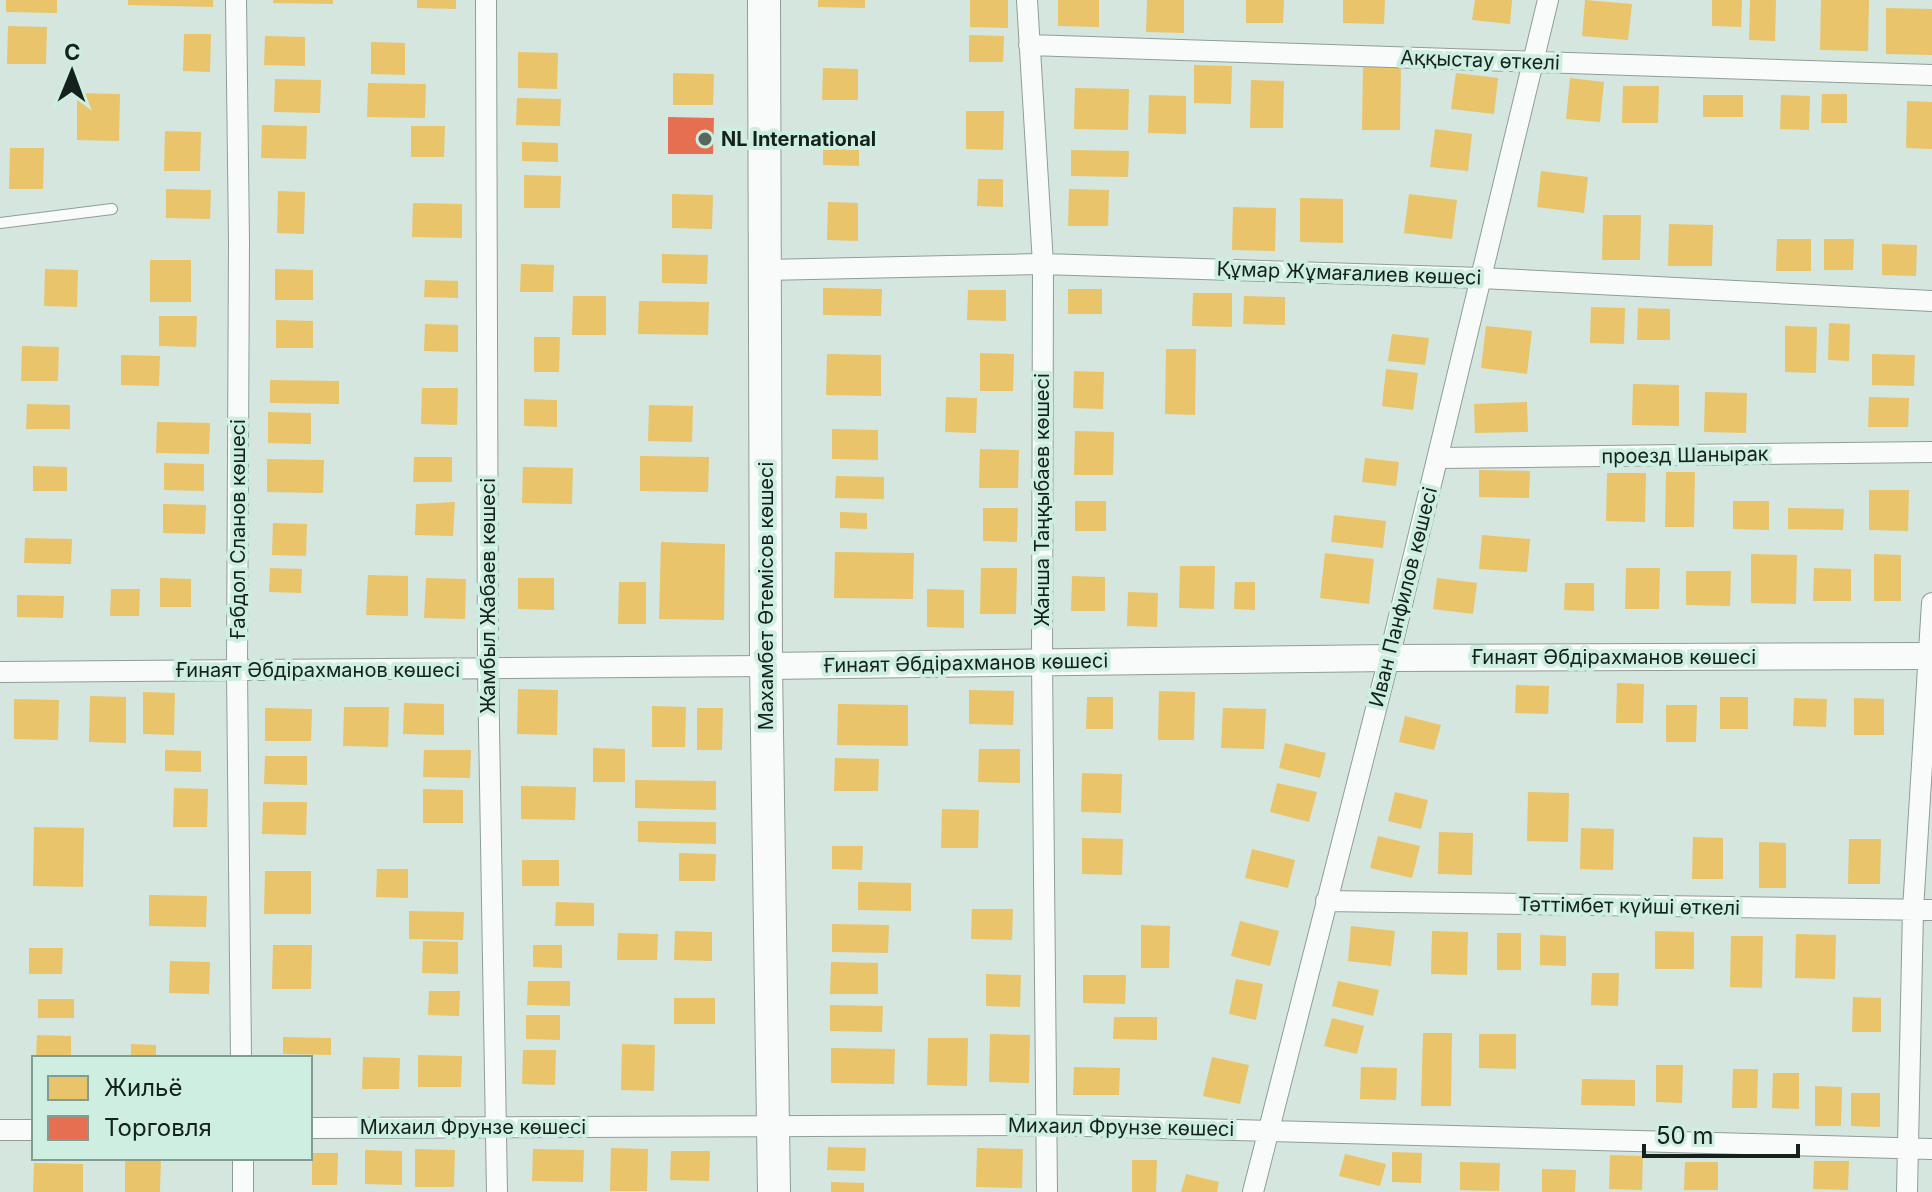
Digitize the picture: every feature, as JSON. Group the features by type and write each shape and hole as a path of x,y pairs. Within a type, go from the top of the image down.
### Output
{"main road":[{"name":"Махамбет Өтемісов көшесі","path":"764,0 766,666 774,1192"}],"street":[{"name":"Ғабдол Сланов көшесі","path":"236,0 241,1056"},
{"name":"Жамбыл Жабаев көшесі","path":"486,0 488,668 497,1192"},
{"name":"Жанша Таңқыбаев көшесі","path":"1027,0 1043,264 1042,662 1047,1192"},
{"name":"Иван Панфилов көшесі","path":"1253,1192 1389,658 1548,0"},
{"name":"Аққыстау өткелі","path":"1029,45 1932,75"},
{"name":"Құмар Жұмағалиев көшесі","path":"765,270 1043,264 1481,278 1932,301"},
{"name":"проезд Шанырак","path":"1438,458 1932,452"},
{"path":"1907,1192 1923,910 1932,603"},
{"name":"Ғинаят Әбдірахманов көшесі","path":"0,672 1389,658 1930,656"},
{"name":"Тәттімбет күйші өткелі","path":"1326,901 1923,910"},
{"name":"Михаил Фрунзе көшесі","path":"312,1128 1048,1125 1932,1149"},
{"path":"0,1130 32,1130"},
{"path":"243,1160 243,1192"}],"lane":[{"path":"0,223 112,209"}],"building: Жильё":[{"path":"6,0 57,0 57,13 6,12"},
{"path":"128,0 213,0 213,7 128,5"},
{"path":"273,0 333,0 333,4 273,3"},
{"path":"417,0 456,0 456,9 417,8"},
{"path":"818,0 865,0 865,8 818,7"},
{"path":"970,0 1008,0 1008,28 970,27"},
{"path":"1058,0 1099,0 1099,27 1058,26"},
{"path":"1147,0 1184,0 1184,33 1146,32"},
{"path":"1246,0 1284,0 1283,23 1246,23"},
{"path":"1343,0 1385,0 1384,24 1343,23"},
{"path":"1475,0 1512,0 1510,24 1472,20"},
{"path":"1585,0 1632,4 1628,40 1582,36"},
{"path":"1712,0 1742,0 1741,27 1712,26"},
{"path":"1750,0 1776,0 1775,41 1749,40"},
{"path":"1821,0 1869,0 1868,51 1820,50"},
{"path":"1886,8 1932,9 1932,55 1886,54"},
{"path":"8,26 47,27 46,64 7,64"},
{"path":"184,34 211,34 210,72 183,71"},
{"path":"969,35 1004,36 1003,62 969,62"},
{"path":"265,36 305,37 305,66 264,65"},
{"path":"371,42 405,43 405,75 371,74"},
{"path":"518,52 558,53 557,89 518,88"},
{"path":"1194,65 1232,66 1231,104 1194,103"},
{"path":"1363,66 1401,67 1400,130 1362,130"},
{"path":"823,68 858,69 858,100 822,100"},
{"path":"673,73 714,74 713,105 673,105"},
{"path":"1456,73 1498,78 1494,114 1451,109"},
{"path":"1570,78 1604,82 1600,122 1566,119"},
{"path":"275,79 321,80 320,113 274,112"},
{"path":"1251,80 1284,81 1283,128 1250,128"},
{"path":"368,83 426,84 425,118 367,117"},
{"path":"1623,86 1659,86 1658,123 1622,123"},
{"path":"1075,88 1129,89 1128,130 1074,129"},
{"path":"77,93 120,94 119,141 77,140"},
{"path":"1822,94 1847,94 1847,123 1821,123"},
{"path":"1149,95 1186,96 1186,134 1148,133"},
{"path":"1703,95 1743,95 1743,117 1703,117"},
{"path":"1781,95 1810,96 1809,130 1780,129"},
{"path":"517,98 561,99 560,126 516,125"},
{"path":"1907,101 1932,102 1932,149 1906,148"},
{"path":"966,111 1004,111 1003,150 966,149"},
{"path":"262,125 307,126 306,159 261,158"},
{"path":"411,126 445,126 444,157 411,157"},
{"path":"1435,129 1472,134 1468,171 1430,167"},
{"path":"165,131 201,132 200,171 164,171"},
{"path":"823,140 859,141 859,166 823,165"},
{"path":"522,142 558,143 558,162 522,161"},
{"path":"10,148 44,148 43,189 9,189"},
{"path":"1071,150 1129,151 1128,177 1071,176"},
{"path":"1541,171 1588,177 1584,213 1537,207"},
{"path":"524,175 561,176 560,208 524,208"},
{"path":"978,179 1003,179 1003,207 977,206"},
{"path":"166,189 211,190 210,219 166,218"},
{"path":"1069,189 1109,190 1108,226 1068,226"},
{"path":"278,191 305,192 304,234 277,233"},
{"path":"672,194 713,195 712,229 672,228"},
{"path":"1409,194 1457,200 1452,239 1404,233"},
{"path":"1300,198 1343,199 1343,243 1300,242"},
{"path":"828,202 858,203 858,241 827,240"},
{"path":"413,203 462,204 462,238 412,237"},
{"path":"1233,207 1276,208 1275,251 1232,250"},
{"path":"1603,215 1641,215 1640,260 1602,260"},
{"path":"1669,224 1713,225 1712,266 1668,266"},
{"path":"1777,239 1811,239 1811,271 1776,271"},
{"path":"1824,239 1854,239 1853,270 1824,270"},
{"path":"1882,244 1917,245 1916,276 1882,275"},
{"path":"662,254 708,255 707,284 662,283"},
{"path":"150,260 191,260 191,302 150,302"},
{"path":"521,264 554,265 553,292 520,292"},
{"path":"45,269 78,270 77,307 44,306"},
{"path":"275,269 313,270 313,300 275,300"},
{"path":"425,280 458,281 458,298 424,297"},
{"path":"823,288 882,289 881,316 823,315"},
{"path":"1068,289 1102,289 1102,314 1068,314"},
{"path":"968,290 1006,290 1006,321 967,320"},
{"path":"1193,293 1232,293 1232,327 1192,326"},
{"path":"573,296 606,296 606,335 572,335"},
{"path":"1244,296 1285,297 1285,325 1243,324"},
{"path":"639,301 709,302 708,335 638,334"},
{"path":"1591,307 1625,308 1624,344 1590,343"},
{"path":"1638,308 1670,309 1670,340 1637,340"},
{"path":"159,316 197,316 196,347 159,346"},
{"path":"276,320 313,321 313,348 276,348"},
{"path":"1829,323 1850,324 1849,361 1828,360"},
{"path":"425,324 458,325 458,352 424,351"},
{"path":"1486,326 1532,331 1527,374 1481,368"},
{"path":"1785,326 1817,327 1816,373 1785,372"},
{"path":"1392,334 1429,338 1425,365 1388,361"},
{"path":"534,337 560,337 559,372 534,372"},
{"path":"22,346 59,347 58,381 21,381"},
{"path":"1166,349 1196,349 1195,415 1165,414"},
{"path":"980,353 1014,354 1013,391 980,391"},
{"path":"827,354 881,355 881,396 826,395"},
{"path":"1872,354 1915,355 1914,386 1872,385"},
{"path":"121,355 160,356 159,386 121,385"},
{"path":"1386,369 1418,373 1413,410 1382,406"},
{"path":"1074,371 1104,372 1103,409 1073,408"},
{"path":"270,380 339,381 339,404 270,403"},
{"path":"1633,384 1679,385 1679,426 1632,425"},
{"path":"422,388 458,388 457,425 421,424"},
{"path":"1705,392 1747,393 1746,433 1704,432"},
{"path":"946,397 977,398 976,433 945,432"},
{"path":"1869,397 1909,398 1908,427 1868,427"},
{"path":"524,399 557,400 557,427 524,426"},
{"path":"1527,402 1528,432 1475,433 1474,404"},
{"path":"27,404 70,405 70,429 26,429"},
{"path":"649,405 693,406 692,442 648,441"},
{"path":"268,412 311,413 311,444 268,443"},
{"path":"157,422 210,423 209,454 156,453"},
{"path":"832,429 878,430 878,460 832,459"},
{"path":"1075,431 1114,432 1113,475 1074,475"},
{"path":"980,449 1019,450 1018,488 979,488"},
{"path":"640,456 709,457 708,492 640,491"},
{"path":"414,457 452,457 452,482 413,482"},
{"path":"1365,458 1399,462 1396,486 1362,482"},
{"path":"267,459 324,460 323,493 267,492"},
{"path":"164,463 204,464 204,491 164,490"},
{"path":"33,466 67,467 67,491 33,491"},
{"path":"523,467 573,468 572,504 522,503"},
{"path":"1479,470 1530,471 1529,498 1479,497"},
{"path":"1666,472 1695,472 1694,527 1665,527"},
{"path":"1607,473 1646,473 1645,522 1606,521"},
{"path":"836,476 884,477 884,499 835,498"},
{"path":"1869,490 1909,490 1908,531 1869,530"},
{"path":"1075,501 1106,501 1106,531 1075,531"},
{"path":"1733,501 1769,501 1769,530 1733,529"},
{"path":"455,502 453,536 415,535 416,504"},
{"path":"163,504 206,505 205,534 163,533"},
{"path":"983,508 1018,508 1017,542 983,541"},
{"path":"1788,508 1844,509 1843,530 1788,529"},
{"path":"840,512 867,513 867,529 840,528"},
{"path":"1334,515 1386,521 1383,548 1331,542"},
{"path":"273,523 307,524 306,556 272,555"},
{"path":"1482,535 1530,539 1527,572 1479,569"},
{"path":"25,538 72,539 71,564 24,563"},
{"path":"661,542 725,544 724,620 659,619"},
{"path":"835,552 914,553 913,599 834,598"},
{"path":"1325,553 1374,559 1369,604 1320,598"},
{"path":"1751,554 1797,555 1796,604 1751,603"},
{"path":"1874,554 1901,555 1901,601 1874,601"},
{"path":"1180,566 1215,566 1214,609 1179,608"},
{"path":"270,568 302,569 301,593 269,592"},
{"path":"981,568 1017,568 1016,614 980,614"},
{"path":"1626,568 1660,568 1659,609 1625,609"},
{"path":"1814,568 1851,569 1851,601 1813,601"},
{"path":"1686,571 1731,571 1730,606 1686,605"},
{"path":"368,575 408,576 408,616 366,615"},
{"path":"1072,576 1105,577 1105,611 1071,611"},
{"path":"160,578 191,579 191,607 160,607"},
{"path":"426,578 466,579 465,619 424,618"},
{"path":"518,578 554,578 554,610 518,609"},
{"path":"1437,578 1477,583 1473,614 1433,609"},
{"path":"619,582 646,582 646,624 618,624"},
{"path":"1235,582 1255,582 1255,610 1234,609"},
{"path":"1565,583 1594,583 1594,611 1564,610"},
{"path":"111,589 140,589 139,616 110,616"},
{"path":"927,589 964,590 964,628 927,627"},
{"path":"1128,592 1158,593 1157,627 1127,626"},
{"path":"17,595 64,596 63,618 17,617"},
{"path":"1617,683 1644,684 1643,723 1616,723"},
{"path":"1516,685 1549,686 1548,714 1515,713"},
{"path":"518,689 558,690 557,735 517,734"},
{"path":"969,690 1014,691 1013,725 969,724"},
{"path":"1159,691 1195,692 1194,740 1158,740"},
{"path":"143,692 175,693 174,735 143,734"},
{"path":"90,696 126,697 126,743 89,742"},
{"path":"1087,697 1113,697 1113,729 1086,729"},
{"path":"1720,697 1748,697 1748,729 1720,729"},
{"path":"1794,698 1827,699 1826,727 1793,726"},
{"path":"1854,698 1884,699 1884,735 1854,735"},
{"path":"14,699 59,700 58,740 14,739"},
{"path":"404,703 444,704 444,735 403,734"},
{"path":"838,704 908,705 908,746 837,745"},
{"path":"1666,705 1697,705 1696,742 1666,742"},
{"path":"652,706 686,707 685,747 652,747"},
{"path":"344,707 389,707 388,747 343,746"},
{"path":"265,708 312,709 311,741 265,741"},
{"path":"697,708 723,708 722,750 697,750"},
{"path":"1223,708 1266,709 1264,749 1221,748"},
{"path":"1405,716 1441,725 1434,750 1399,742"},
{"path":"1285,743 1326,753 1320,778 1279,768"},
{"path":"593,748 625,749 625,782 593,782"},
{"path":"979,749 1020,749 1020,783 978,782"},
{"path":"165,750 201,751 201,772 165,771"},
{"path":"424,750 471,750 470,778 423,777"},
{"path":"265,756 307,756 307,785 264,784"},
{"path":"835,758 879,759 878,791 834,791"},
{"path":"1082,773 1122,774 1121,813 1081,812"},
{"path":"635,780 716,781 716,810 635,808"},
{"path":"1277,783 1317,792 1309,822 1270,812"},
{"path":"521,786 576,787 575,820 521,819"},
{"path":"174,788 208,789 207,827 173,827"},
{"path":"423,789 463,790 463,823 423,823"},
{"path":"1395,792 1428,800 1421,829 1388,821"},
{"path":"1528,792 1569,793 1568,842 1527,841"},
{"path":"263,802 307,802 306,835 262,834"},
{"path":"942,809 979,810 978,848 941,848"},
{"path":"638,821 716,822 716,844 638,842"},
{"path":"34,827 84,828 83,887 33,886"},
{"path":"1581,828 1614,829 1613,870 1580,869"},
{"path":"1439,832 1473,833 1472,875 1438,874"},
{"path":"1378,836 1420,846 1412,878 1370,868"},
{"path":"1693,837 1723,838 1723,879 1692,879"},
{"path":"1082,838 1123,839 1122,875 1082,874"},
{"path":"1849,839 1881,839 1880,884 1848,884"},
{"path":"1759,842 1786,843 1786,888 1759,888"},
{"path":"832,846 863,846 862,870 832,869"},
{"path":"1252,849 1295,860 1288,888 1245,878"},
{"path":"679,853 716,854 715,881 679,881"},
{"path":"522,860 559,860 559,886 522,886"},
{"path":"377,869 408,869 408,898 376,897"},
{"path":"265,871 311,871 311,914 264,914"},
{"path":"858,882 911,883 911,911 858,910"},
{"path":"149,895 207,896 206,927 149,926"},
{"path":"556,902 594,903 594,926 555,926"},
{"path":"972,909 1013,909 1012,940 971,939"},
{"path":"409,911 464,912 463,940 409,939"},
{"path":"1240,921 1279,931 1270,966 1231,956"},
{"path":"832,924 889,925 888,953 832,952"},
{"path":"1141,925 1170,926 1169,968 1141,968"},
{"path":"1351,926 1395,931 1391,966 1348,961"},
{"path":"675,931 712,932 712,961 674,960"},
{"path":"1432,931 1468,932 1467,975 1431,974"},
{"path":"1655,931 1694,932 1694,969 1655,969"},
{"path":"618,933 658,934 657,960 617,960"},
{"path":"1497,933 1521,933 1521,970 1497,970"},
{"path":"1796,934 1836,935 1835,979 1795,978"},
{"path":"1540,935 1566,936 1566,966 1540,965"},
{"path":"1731,936 1763,936 1762,988 1730,987"},
{"path":"423,941 458,942 458,974 422,973"},
{"path":"273,945 312,945 311,989 272,989"},
{"path":"533,945 562,945 562,968 533,967"},
{"path":"29,948 63,948 62,974 29,974"},
{"path":"170,961 210,962 209,994 169,993"},
{"path":"831,962 878,963 878,994 830,994"},
{"path":"1592,973 1619,973 1618,1006 1591,1005"},
{"path":"986,974 1021,975 1020,1007 986,1006"},
{"path":"1083,975 1126,975 1125,1004 1083,1003"},
{"path":"1236,979 1263,984 1256,1020 1229,1014"},
{"path":"528,981 570,981 570,1006 527,1005"},
{"path":"1338,981 1379,990 1373,1016 1332,1006"},
{"path":"429,991 460,991 459,1016 428,1015"},
{"path":"1853,997 1881,998 1881,1032 1852,1032"},
{"path":"674,998 715,998 715,1024 674,1024"},
{"path":"38,999 74,999 74,1018 38,1018"},
{"path":"830,1005 883,1006 882,1032 830,1031"},
{"path":"526,1015 560,1015 560,1040 526,1039"},
{"path":"1114,1017 1157,1017 1157,1040 1113,1039"},
{"path":"1332,1018 1364,1026 1357,1054 1324,1046"},
{"path":"1423,1033 1452,1033 1451,1106 1421,1106"},
{"path":"990,1034 1030,1035 1029,1083 989,1082"},
{"path":"1479,1034 1516,1034 1516,1069 1479,1068"},
{"path":"37,1035 71,1036 71,1056 36,1056"},
{"path":"283,1037 331,1038 331,1055 283,1054"},
{"path":"928,1038 968,1038 967,1086 927,1085"},
{"path":"131,1044 156,1045 156,1056 131,1056"},
{"path":"622,1044 655,1045 654,1091 621,1090"},
{"path":"831,1048 895,1049 894,1084 831,1083"},
{"path":"523,1050 556,1050 555,1085 522,1084"},
{"path":"418,1055 462,1056 461,1087 418,1087"},
{"path":"363,1057 400,1058 399,1089 362,1089"},
{"path":"1212,1057 1249,1065 1240,1104 1203,1096"},
{"path":"1656,1065 1683,1065 1682,1103 1656,1102"},
{"path":"1074,1067 1120,1068 1119,1095 1073,1095"},
{"path":"1361,1067 1397,1068 1396,1100 1360,1099"},
{"path":"1733,1069 1758,1069 1757,1108 1732,1108"},
{"path":"1773,1073 1799,1073 1799,1109 1772,1108"},
{"path":"1582,1079 1635,1080 1635,1106 1581,1105"},
{"path":"1815,1086 1842,1087 1841,1126 1815,1126"},
{"path":"1851,1093 1880,1093 1880,1127 1851,1126"},
{"path":"828,1147 866,1148 865,1171 827,1170"},
{"path":"611,1148 648,1149 647,1191 610,1191"},
{"path":"977,1148 1023,1149 1022,1188 976,1187"},
{"path":"415,1149 455,1150 454,1187 415,1187"},
{"path":"533,1149 584,1150 583,1182 532,1181"},
{"path":"365,1150 402,1151 402,1185 365,1184"},
{"path":"671,1151 710,1151 709,1181 670,1180"},
{"path":"1392,1152 1422,1153 1421,1183 1392,1182"},
{"path":"312,1153 338,1153 337,1185 312,1185"},
{"path":"1345,1154 1386,1164 1380,1186 1339,1176"},
{"path":"1610,1155 1643,1156 1642,1190 1609,1189"},
{"path":"125,1160 161,1160 160,1192 125,1192"},
{"path":"1132,1160 1157,1160 1156,1192 1132,1192"},
{"path":"1814,1161 1849,1161 1848,1190 1813,1189"},
{"path":"1460,1162 1500,1163 1499,1191 1460,1190"},
{"path":"1685,1162 1718,1162 1718,1190 1684,1190"},
{"path":"34,1163 83,1164 83,1192 33,1192"},
{"path":"1542,1169 1576,1170 1575,1192 1542,1192"},
{"path":"1186,1174 1219,1182 1217,1192 1181,1192"},
{"path":"831,1182 864,1183 864,1192 831,1192"}],"building: Торговля":[{"path":"668,117 714,118 713,154 668,154"}],"place":[{"name":"NL International","path":"705,139"}]}
